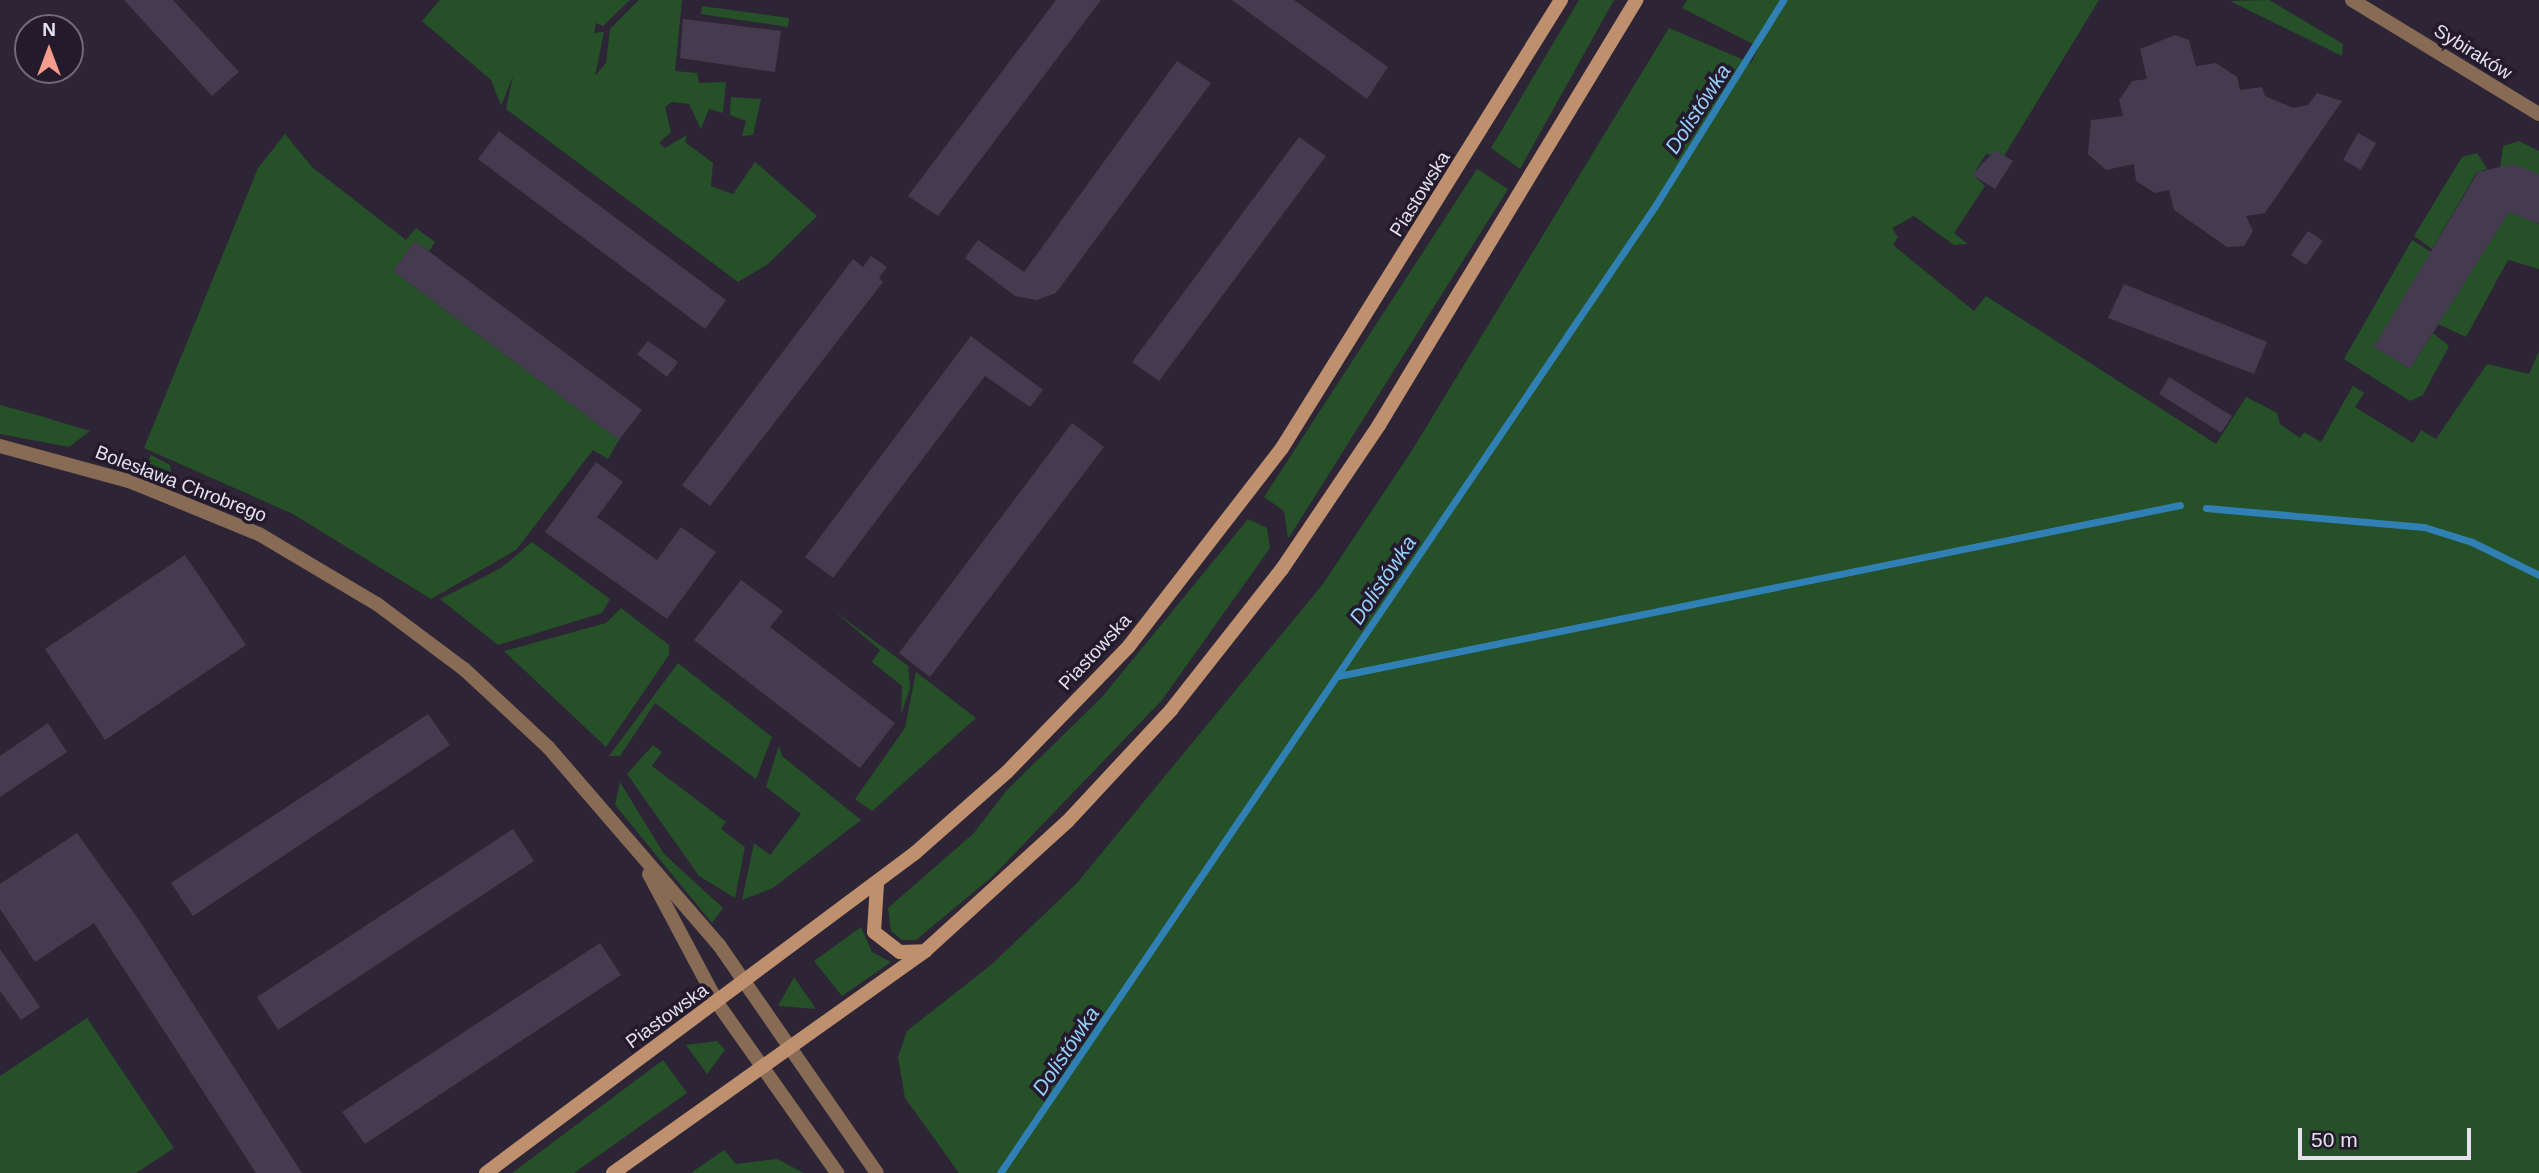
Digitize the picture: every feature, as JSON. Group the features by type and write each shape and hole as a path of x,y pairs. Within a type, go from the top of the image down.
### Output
{"main road":[{"name":"Piastowska","path":"486,1173 718,1004 878,882 1037,742 1129,646 1222,533 1315,398 1561,0"},
{"path":"613,1173 925,951 1037,852 1132,754 1282,569 1379,425 1636,0"},
{"path":"878,882 872,899 874,932 901,952 925,951"}],"street":[{"name":"Sybiraków","path":"2352,0 2539,114"},
{"name":"Bolesława Chrobrego","path":"0,446 129,481 219,516 368,598 506,706 747,981 877,1173"},
{"name":"Bolesława Chrobrego","path":"645,863 662,907 718,1004 836,1173"}],"green space":[{"path":"440,0 630,0 603,26 596,23 594,33 604,32 595,76 606,63 610,29 639,0 682,0 675,71 697,73 699,83 726,82 723,113 709,109 701,129 689,104 672,102 665,107 671,132 659,143 665,148 687,135 685,142 713,163 711,186 733,194 755,162 817,216 768,264 738,282 506,109 513,76 501,106 491,80 422,21"},
{"path":"1579,0 1614,0 1520,169 1491,148"},
{"path":"1687,0 2099,0 2004,156 1986,154 1973,175 1985,186 1954,233 1968,244 1954,245 1914,216 1892,228 1898,237 1893,245 1974,311 1986,296 2216,444 2246,397 2277,413 2280,424 2300,438 2304,432 2321,442 2353,386 2364,393 2355,407 2413,443 2421,430 2436,439 2487,364 2529,374 2539,351 2539,1173 959,1173 905,1098 898,1057 907,1031 992,964 1077,883 1323,584 1411,452 1669,28 1751,63 1759,47 1682,8"},
{"path":"2269,0 2343,44 2342,56 2230,1"},
{"path":"702,6 789,18 788,27 701,14"},
{"path":"731,97 761,99 753,135 742,136 746,121 730,115"},
{"path":"285,134 312,167 406,240 416,228 435,242 429,251 415,241 393,271 619,440 608,459 593,450 516,550 431,599 293,514 144,448 258,168"},
{"path":"2519,141 2539,151 2539,174 2500,168 2503,146"},
{"path":"2477,153 2487,169 2477,172 2432,249 2414,236 2462,157"},
{"path":"1477,169 1508,189 1288,539 1284,511 1264,497"},
{"path":"2509,212 2539,224 2539,269 2508,260 2466,337 2438,324"},
{"path":"2412,240 2431,252 2374,347 2410,369 2433,333 2449,346 2423,395 2410,401 2344,359"},
{"path":"0,405 90,431 69,447 0,434"},
{"path":"151,455 170,465 173,484 142,472"},
{"path":"1248,519 1267,528 1270,548 1162,700 993,876 916,940 902,940 891,931 888,908 973,834 1007,790 1102,697"},
{"path":"532,542 610,599 602,613 498,645 440,599 501,568"},
{"path":"621,608 669,645 669,655 606,747 504,651 606,623"},
{"path":"833,610 908,666 910,688 901,715 902,686 872,662 880,650"},
{"path":"678,663 772,737 756,779 655,703 620,756 609,756"},
{"path":"916,672 976,718 872,811 855,799 905,728"},
{"path":"653,745 662,752 652,766 726,822 721,829 745,847 735,898 699,876 627,774"},
{"path":"779,745 782,756 861,820 773,888 742,900 754,843 770,855 801,814 766,787"},
{"path":"620,782 664,854 723,908 712,923 615,805"},
{"path":"861,927 872,952 891,962 842,996 814,961"},
{"path":"794,977 816,1009 778,1006"},
{"path":"87,1018 174,1148 136,1173 0,1173 0,1076"},
{"path":"717,1041 725,1050 707,1074 686,1045"},
{"path":"663,1060 687,1093 574,1173 512,1173"},
{"path":"724,1150 736,1164 777,1159 804,1173 691,1173"}],"building":[{"path":"124,0 173,0 239,72 212,96"},
{"path":"1056,0 1101,0 938,216 908,196"},
{"path":"1232,0 1294,0 1388,67 1367,99"},
{"path":"683,19 781,31 775,72 680,58"},
{"path":"2175,35 2189,40 2196,66 2216,63 2237,77 2240,90 2262,87 2265,96 2293,108 2308,105 2317,93 2342,101 2265,213 2246,216 2253,231 2244,246 2227,247 2174,210 2169,190 2155,193 2136,181 2134,164 2106,170 2088,154 2091,120 2123,116 2119,100 2132,81 2147,79 2140,49"},
{"path":"1177,61 1211,83 1056,293 1037,300 1015,296 965,258 978,240 1024,272"},
{"path":"499,131 726,300 705,329 478,159"},
{"path":"2358,133 2376,143 2361,170 2343,160"},
{"path":"1299,137 1326,156 1159,381 1132,362"},
{"path":"1995,150 2013,161 1995,189 1972,175"},
{"path":"2513,164 2539,174 2539,224 2509,212 2410,369 2374,347 2478,172"},
{"path":"2308,231 2323,241 2306,265 2291,255"},
{"path":"415,241 642,410 619,440 393,271"},
{"path":"871,256 887,267 879,278 883,282 710,506 682,485 853,259 863,267"},
{"path":"2124,284 2267,342 2254,374 2108,318"},
{"path":"971,336 1043,390 1030,407 985,376 833,578 805,557"},
{"path":"648,341 678,362 667,377 637,354"},
{"path":"2169,377 2232,416 2221,433 2159,394"},
{"path":"1072,423 1104,447 930,677 899,653"},
{"path":"596,462 623,482 597,517 657,560 681,527 716,552 667,619 545,532"},
{"path":"185,555 246,645 105,740 45,649"},
{"path":"741,580 783,611 770,627 895,723 860,768 694,640"},
{"path":"428,714 450,745 193,916 171,883"},
{"path":"48,723 67,752 0,797 0,756"},
{"path":"513,829 534,861 278,1030 257,997"},
{"path":"77,833 141,923 302,1173 256,1173 94,923 35,962 0,909 0,884"},
{"path":"600,943 621,975 365,1144 342,1112"},
{"path":"0,949 40,1007 21,1020 0,991"}],"waterway":[{"name":"Dolistówka","path":"1000,1173 1655,206 1783,0"},
{"path":"1338,676 2180,505"},
{"path":"2206,508 2424,527 2472,542 2539,575"}]}
